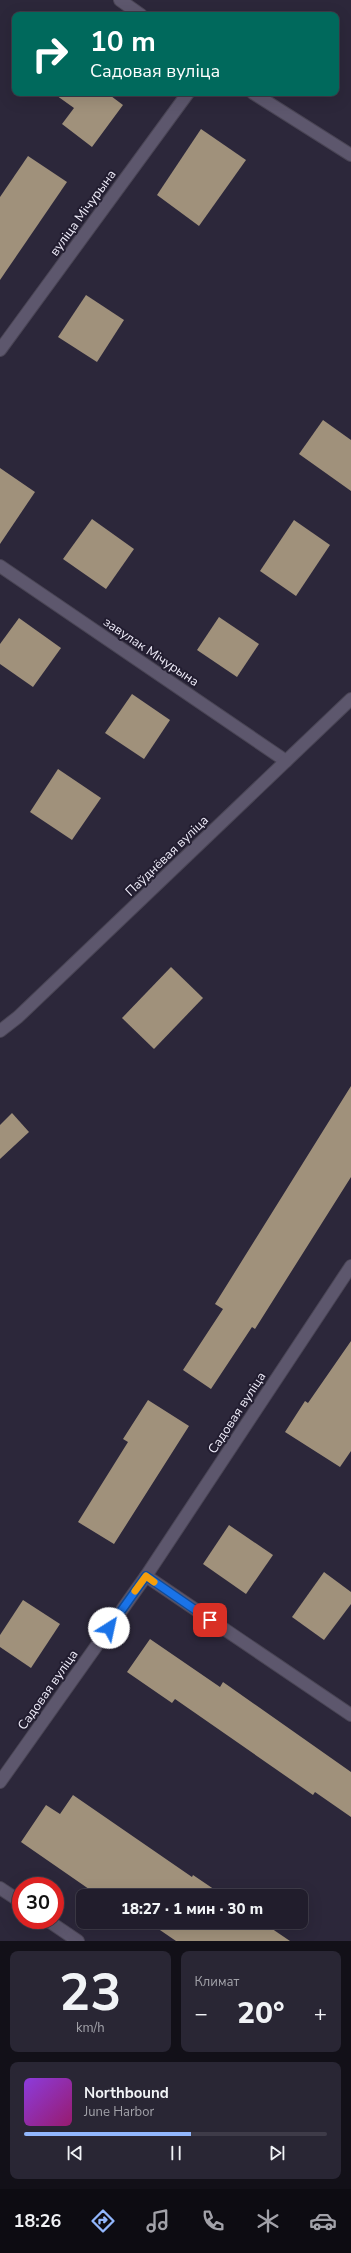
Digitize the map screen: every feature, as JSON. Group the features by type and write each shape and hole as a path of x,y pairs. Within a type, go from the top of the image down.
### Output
{"street":[{"path":"120,0 137,12"},
{"name":"вуліца Мічурына","path":"0,350 186,96"},
{"path":"258,96 351,155"},
{"name":"завулак Мічурына","path":"0,566 286,761"},
{"name":"Паўднёвая вуліца","path":"0,1031 18,1017 351,699"},
{"name":"Садовая вуліца","path":"0,1782 146,1576 351,1266"},
{"path":"146,1576 351,1715"},
{"path":"0,1888 12,1896"},
{"path":"60,1929 78,1941"}],"building":[{"path":"57,96 111,96 123,105 92,147 62,124 74,108"},
{"path":"201,129 246,160 199,226 157,195"},
{"path":"28,156 67,182 0,280 0,197"},
{"path":"86,295 124,320 97,362 58,337"},
{"path":"323,420 351,440 351,491 299,454"},
{"path":"0,468 35,492 0,544"},
{"path":"92,519 134,549 106,589 63,559"},
{"path":"294,520 330,545 296,596 260,571"},
{"path":"219,617 259,644 237,677 197,650"},
{"path":"19,618 61,648 33,687 0,664 0,644"},
{"path":"132,694 170,720 144,759 105,733"},
{"path":"58,769 101,798 72,840 30,812"},
{"path":"171,967 203,998 154,1049 122,1018"},
{"path":"351,1086 351,1177 255,1329 252,1327 211,1389 183,1370 223,1309 215,1304"},
{"path":"12,1113 29,1132 0,1159 0,1125"},
{"path":"351,1341 351,1451 340,1467 285,1432 305,1401 308,1403"},
{"path":"148,1400 189,1426 114,1544 78,1522 128,1442 123,1439"},
{"path":"229,1525 273,1555 246,1594 203,1564"},
{"path":"324,1572 351,1592 351,1604 324,1640 292,1617"},
{"path":"23,1600 60,1624 31,1668 0,1647 0,1635"},
{"path":"150,1639 220,1687 223,1682 351,1772 351,1817 315,1792 313,1795 175,1699 172,1703 127,1672"},
{"path":"73,1795 192,1877 193,1875 214,1889 89,1889 21,1842 46,1805 60,1814"},
{"path":"158,1929 272,1929 290,1941 176,1941"}],"slow traffic":[{"path":"135,1591 146,1576 154,1582"}],"route":[{"path":"109,1628 146,1576 210,1620"}]}
